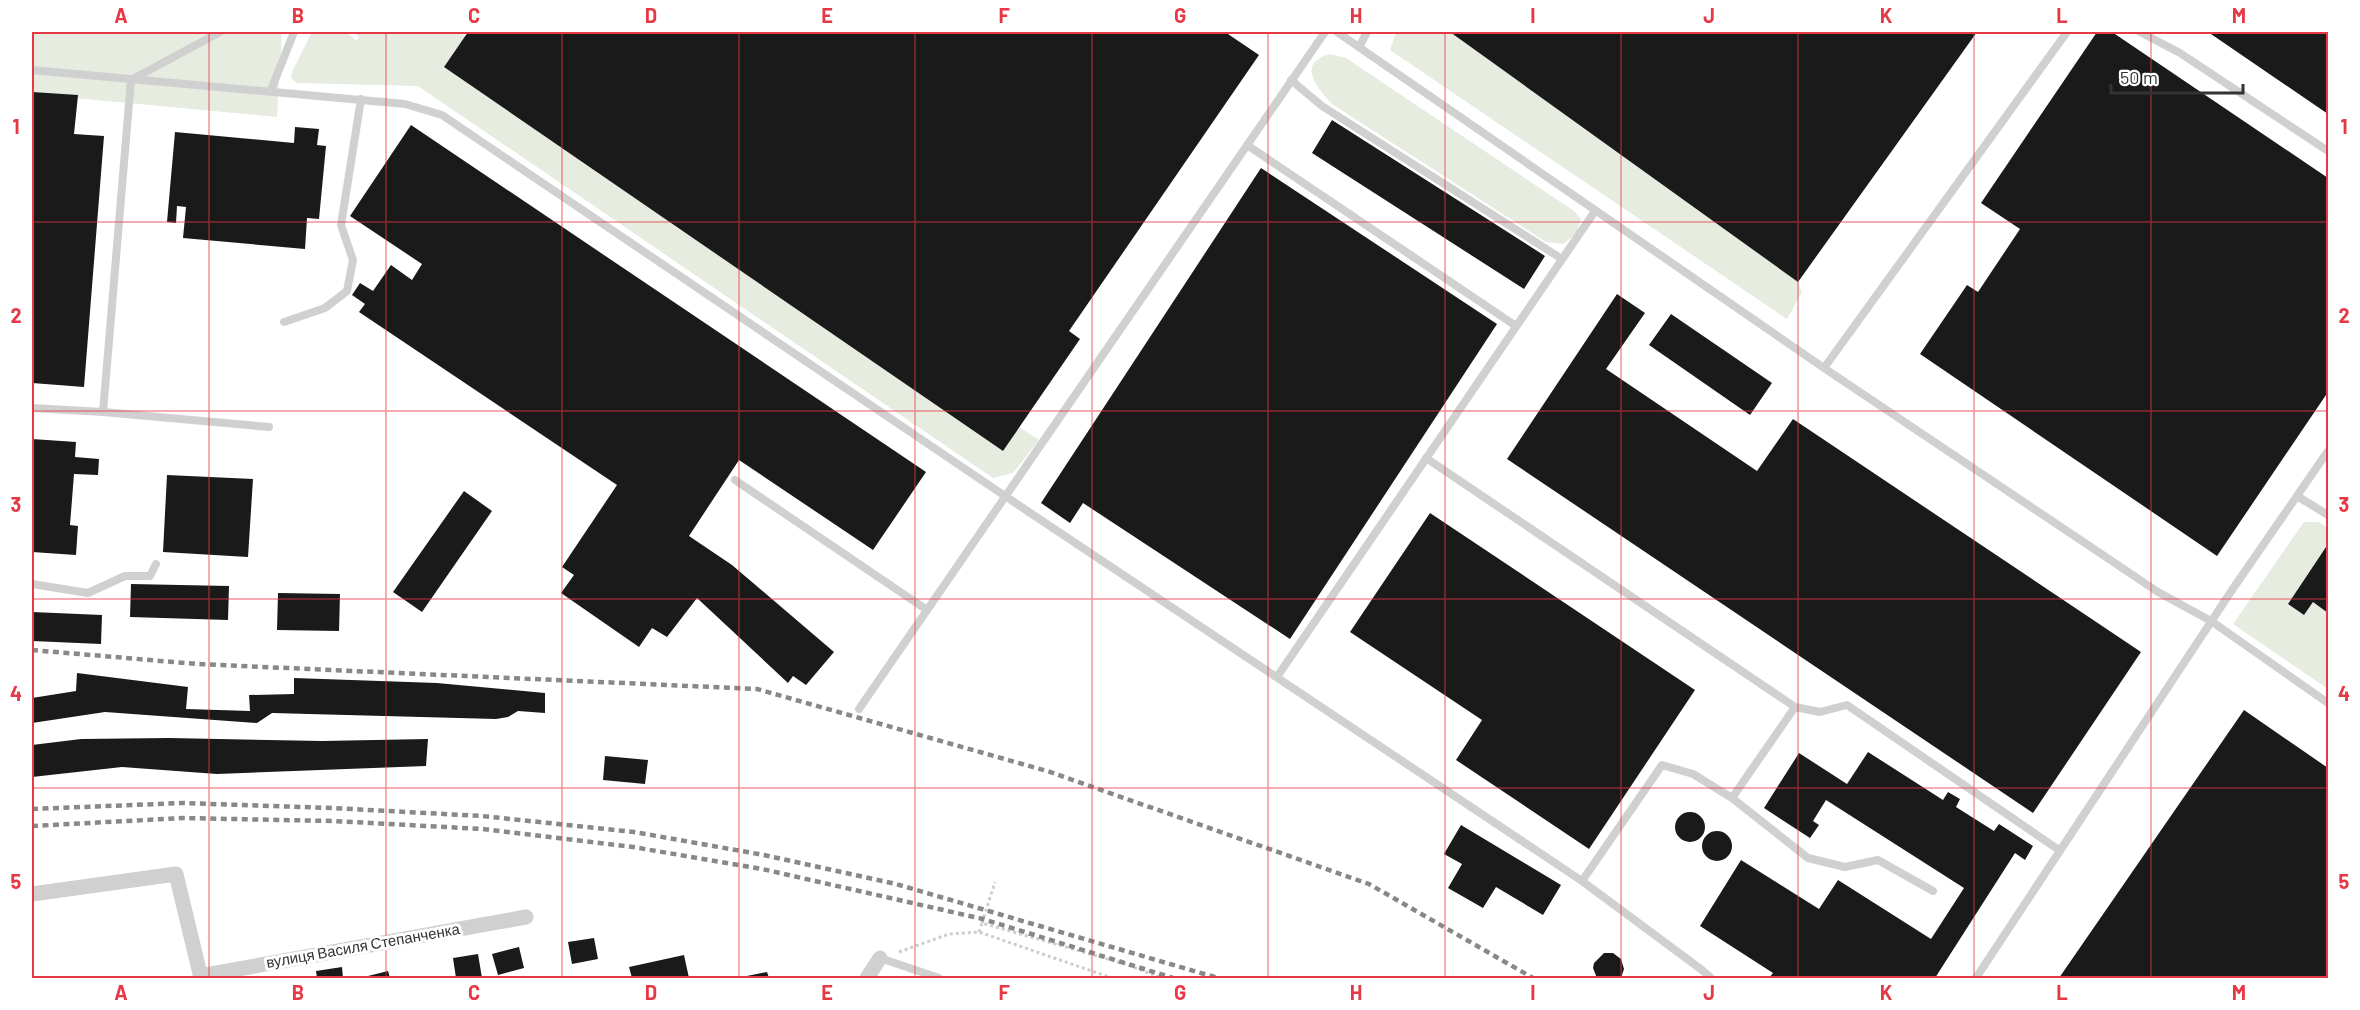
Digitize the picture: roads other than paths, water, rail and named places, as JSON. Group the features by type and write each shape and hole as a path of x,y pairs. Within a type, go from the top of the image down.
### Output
{"street":[{"name":"вулиця Василя Степанченка","path":"32,894 176,874 201,977 526,917"},
{"path":"867,978 880,958"}],"lane":[{"path":"131,80 220,32"},
{"path":"271,90 294,32"},
{"path":"859,709 1325,32"},
{"path":"1337,32 1824,369 2158,592 2211,621 2328,703"},
{"path":"1359,47 1367,32"},
{"path":"1824,369 2067,32"},
{"path":"2140,32 2181,53 2328,151"},
{"path":"32,70 361,99 405,104 442,114 1005,496 1582,881 1711,978"},
{"path":"104,412 131,80"},
{"path":"1292,80 1322,106 1562,259"},
{"path":"284,322 325,309 347,291 353,260 341,225 361,99"},
{"path":"1247,145 1516,326"},
{"path":"1277,677 1595,211"},
{"path":"32,408 269,427"},
{"path":"1976,978 2211,621 2328,451"},
{"path":"1426,458 1795,707 1820,712 1847,705 2059,850"},
{"path":"735,480 927,610"},
{"path":"2298,496 2328,515"},
{"path":"32,584 88,594 125,576 150,576 156,564"},
{"path":"1732,798 1795,707"},
{"path":"1582,881 1662,765 1693,774 1732,798 1808,858 1845,867 1878,860 1933,891"},
{"path":"880,958 939,978"}],"railway":[{"path":"32,650 197,664 757,689 1047,771 1369,884 1533,978"},
{"path":"32,809 182,803 332,808 482,816 634,832 764,855 896,884 1218,978"},
{"path":"32,826 183,818 333,821 483,829 633,847 762,869 983,919 1173,978"}]}
